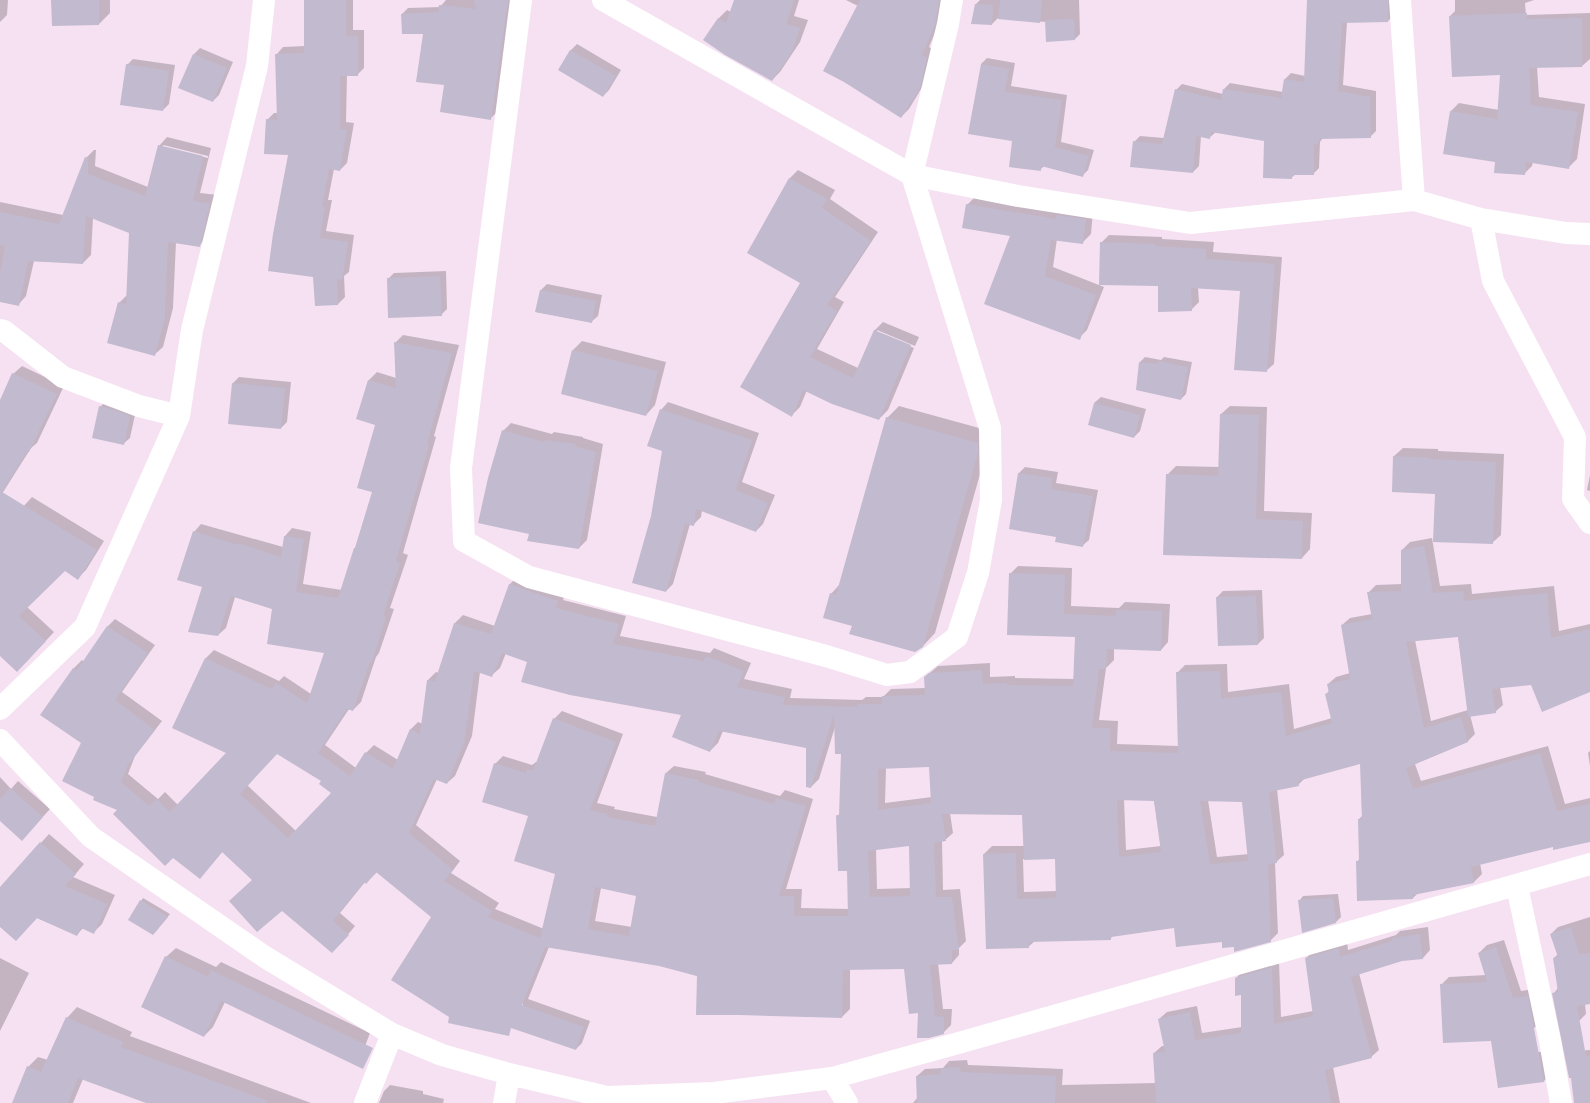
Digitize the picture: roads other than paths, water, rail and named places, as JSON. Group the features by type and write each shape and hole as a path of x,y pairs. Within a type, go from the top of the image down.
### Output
{"street":[{"path":"0,709 85,628 179,416 192,330 257,66 264,0"},
{"path":"521,0 461,468 464,541 529,578 826,656 887,675 910,672 957,637 978,572 991,500 990,428 912,175 948,24 952,0"},
{"path":"603,0 912,175 1018,196 1190,223 1414,200 1481,218 1566,233 1590,234"},
{"path":"1400,0 1414,200"},
{"path":"1481,218 1493,281 1576,438 1573,499 1590,523"},
{"path":"0,330 4,331 63,377 139,406 179,416"},
{"path":"0,740 91,837 265,957 392,1034 442,1055 509,1074 607,1097 714,1093 832,1078 1517,886 1590,864"},
{"path":"1517,886 1550,1041 1561,1103"},
{"path":"366,1103 392,1034"},
{"path":"504,1103 509,1074"},
{"path":"832,1078 847,1103"}]}
